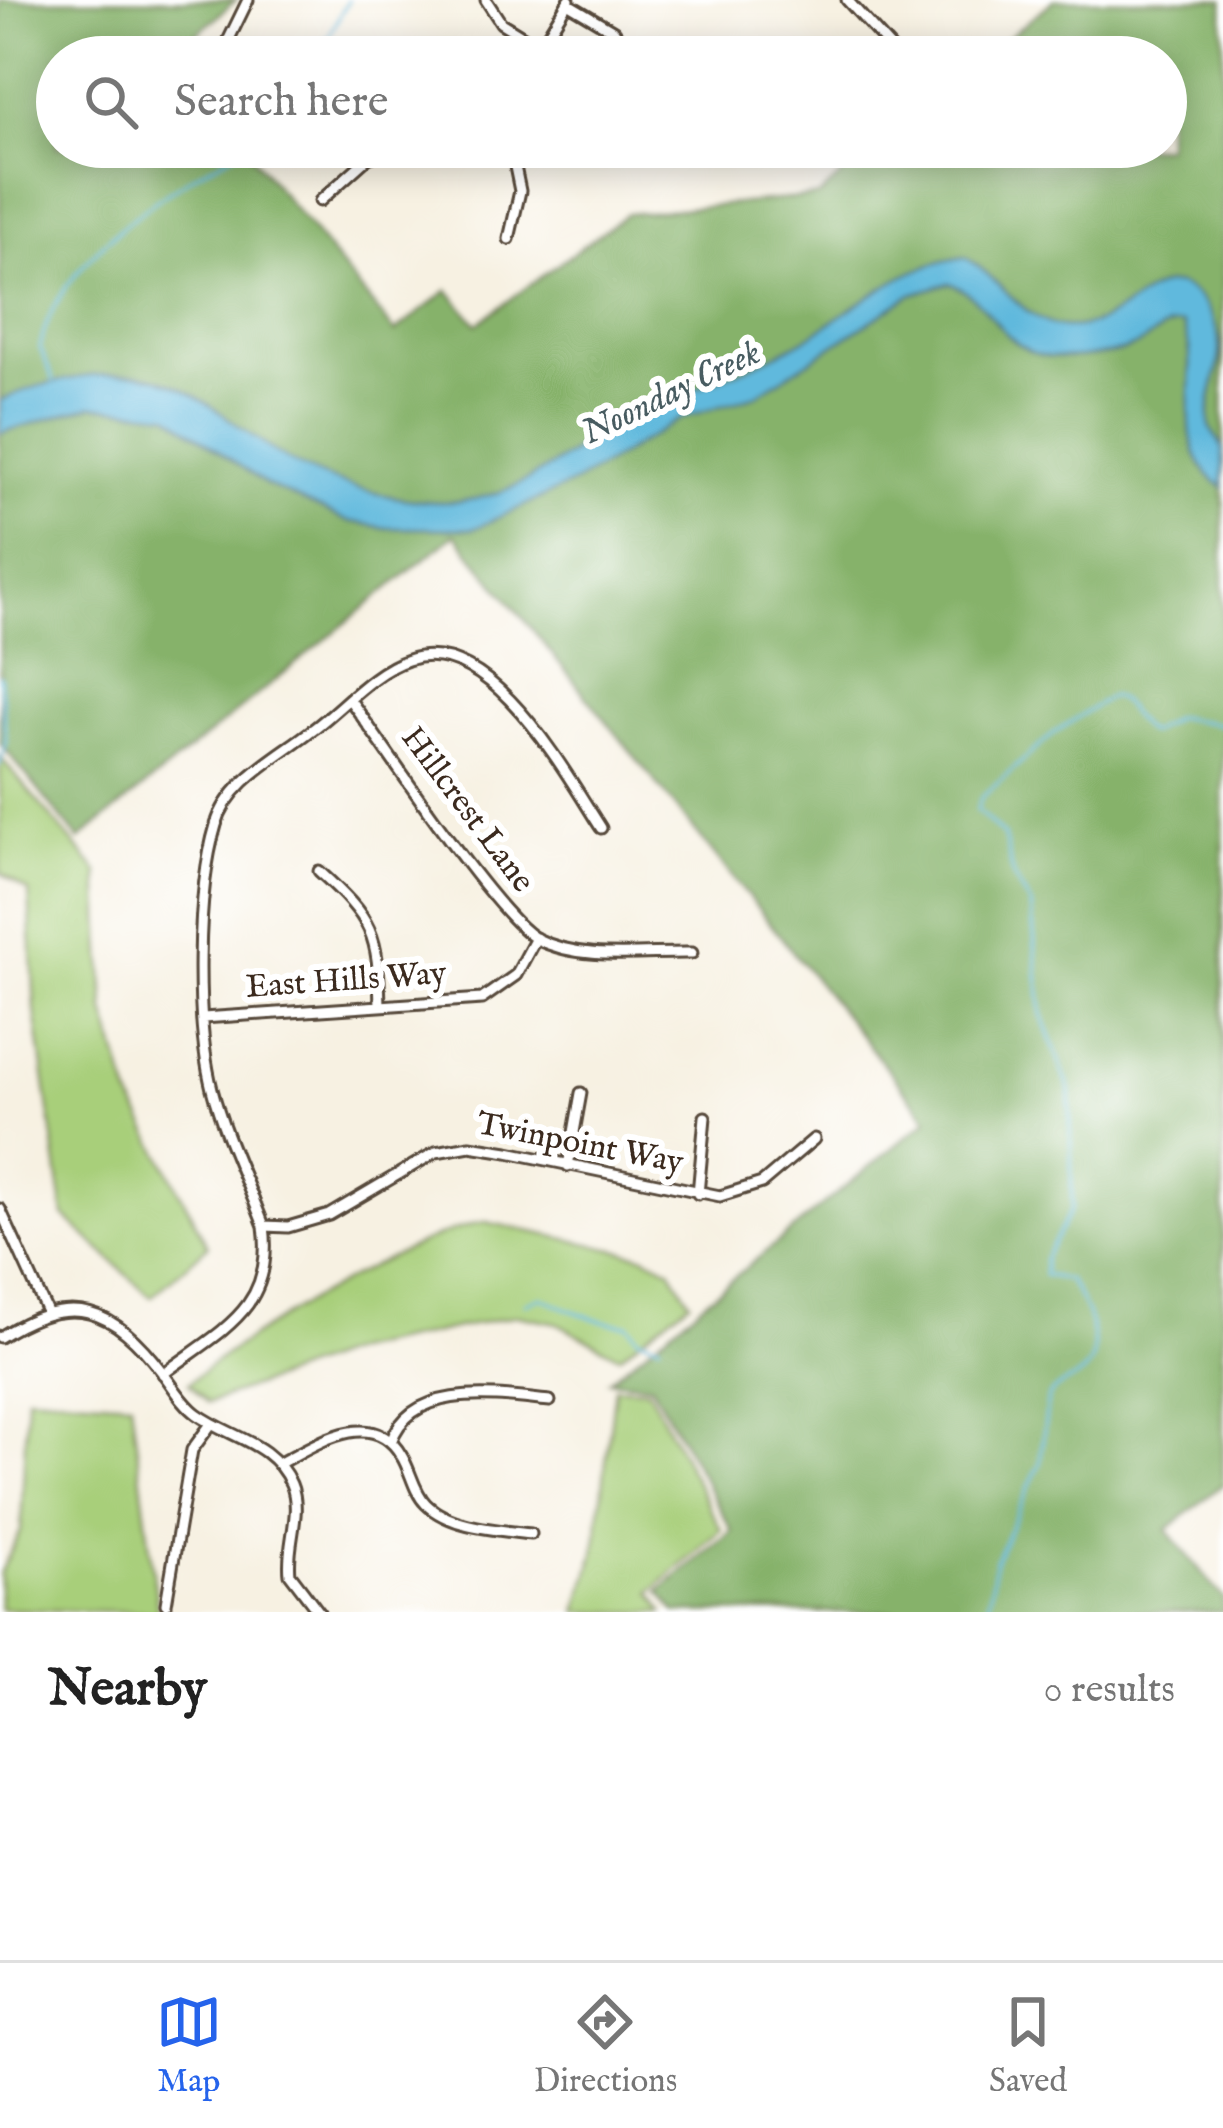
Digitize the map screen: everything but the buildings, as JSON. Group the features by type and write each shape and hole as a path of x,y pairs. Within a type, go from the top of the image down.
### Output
{"street":[{"path":"231,36 248,0"},
{"path":"486,0 501,23 517,36"},
{"path":"847,0 880,36"},
{"path":"547,36 568,1 617,36"},
{"path":"320,201 357,168"},
{"path":"509,239 520,191 515,168"},
{"path":"163,1374 253,1303 264,1271 264,1226 212,1089 203,1018 200,959 213,842 223,807 244,782 350,700 410,658 436,656 468,663 515,709 601,828"},
{"name":"Hillcrest Lane","path":"350,700 501,904 536,938 586,952 692,952"},
{"path":"319,871 368,920 377,943 380,1006"},
{"name":"East Hills Way","path":"203,1018 482,999 516,975 536,938"},
{"path":"568,1166 581,1093"},
{"path":"698,1194 705,1117"},
{"name":"Twinpoint Way","path":"264,1226 310,1222 436,1152 453,1149 508,1152 698,1194 752,1189 814,1138"},
{"path":"0,1209 48,1314"},
{"path":"0,1337 48,1314 102,1313 128,1332 191,1410 255,1443 278,1464 296,1506 290,1574 319,1612"},
{"path":"391,1442 409,1414 463,1396 550,1401"},
{"path":"166,1604 192,1450 212,1424"},
{"path":"278,1464 345,1430 391,1442 428,1507 450,1520 532,1534"}],"green space":[{"path":"0,0 236,0 195,36 36,36 36,168 261,168 395,332 448,290 477,324 626,214 819,196 850,168 1187,168 1187,36 1010,36 1054,0 1223,0 1223,1484 1167,1530 1223,1598 1223,1612 676,1612 659,1591 732,1531 651,1385 609,1380 928,1119 455,534 79,840 0,743"},
{"path":"0,757 98,872 105,1011 129,1094 208,1246 151,1297 64,1216 35,1012 29,892 0,872"},
{"path":"486,1222 642,1255 670,1269 690,1301 619,1356 557,1323 517,1315 353,1351 208,1403 189,1383 332,1288 417,1245"},
{"path":"615,1387 648,1389 721,1530 651,1592 664,1612 577,1612 595,1552"},
{"path":"27,1395 131,1402 158,1612 0,1609 0,1573 21,1531"}],"water":[{"path":"964,257 1022,307 1061,327 1099,322 1167,284 1191,291 1209,312 1219,339 1209,417 1223,450 1223,487 1195,454 1189,345 1183,324 1168,326 1140,344 1110,354 1039,355 1018,344 972,297 949,283 912,294 757,395 682,418 576,482 473,529 387,528 347,521 265,484 168,414 92,406 0,433 0,401 16,394 78,378 143,375 192,394 283,457 318,474 401,498 467,500 514,486 621,422 775,355 895,281"}],"waterway":[{"path":"329,36 348,0"},
{"path":"54,381 40,348 50,316 68,285 121,228 209,168"},
{"path":"0,676 6,740 0,765"},
{"name":"Noonday Creek","path":"987,1612 995,1561 1040,1463 1048,1397 1088,1367 1094,1342 1087,1315 1068,1280 1044,1275 1044,1259 1072,1208 1070,1091 1042,1014 1031,905 1014,878 1004,836 977,810 981,798 1054,733 1111,696 1149,733 1176,717 1223,725"},
{"path":"525,1304 541,1297 594,1319 629,1325 638,1337 660,1344"}]}
